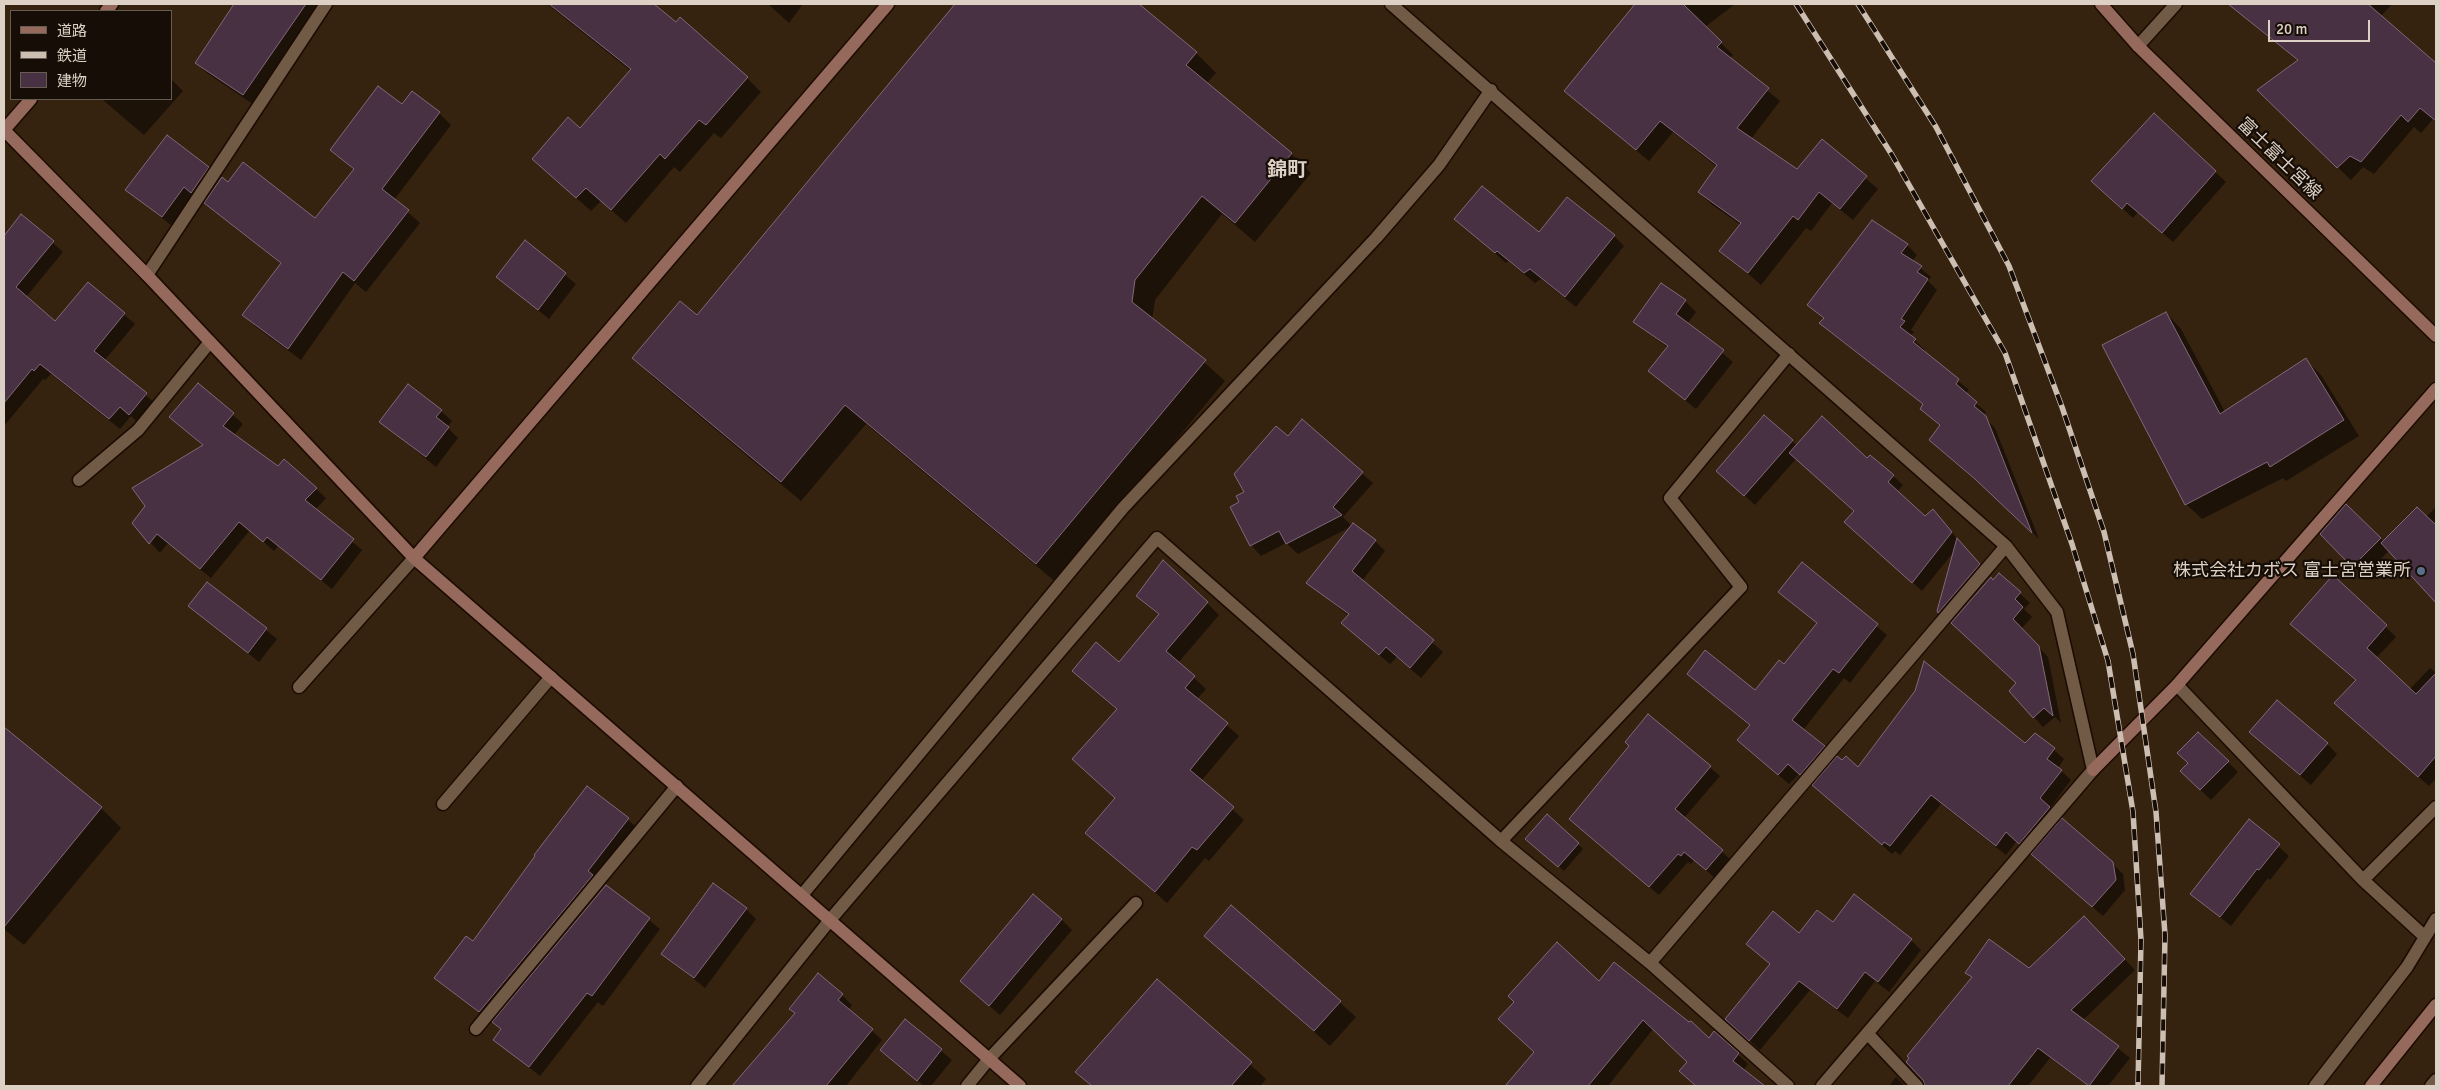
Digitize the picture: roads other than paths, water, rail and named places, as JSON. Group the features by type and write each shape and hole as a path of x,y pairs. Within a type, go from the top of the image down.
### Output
{"street":[{"path":"147,275 326,4"},
{"path":"299,687 414,558 888,4"},
{"path":"1391,4 1491,90 2006,546 2057,612 2093,770"},
{"name":"富士富士宮線","path":"2101,4 2138,46 2436,336"},
{"path":"2138,46 2176,4"},
{"path":"802,895 1123,508 1376,238 1439,165 1491,90"},
{"path":"30,100 4,130 147,275 414,558 1020,1086"},
{"path":"79,480 138,430 210,342"},
{"path":"1501,840 1741,588 1670,498 1789,354"},
{"path":"1822,1086 2093,770 2177,685 2436,389"},
{"path":"697,1086 830,920 1157,538 1501,840 1650,963 1788,1086"},
{"path":"1650,963 2006,546"},
{"path":"443,804 551,677"},
{"path":"2177,685 2363,880 2424,936"},
{"path":"476,1029 676,786"},
{"path":"2363,880 2436,807"},
{"path":"967,1086 989,1059 1136,903"},
{"path":"2315,1086 2408,967 2424,936 2436,919"},
{"path":"2370,1086 2436,1005"},
{"path":"1867,1032 1917,1086"},
{"path":"2431,1086 2436,1080"}],"railway":[{"path":"1796,4 1892,155 2005,353 2072,544 2108,661 2133,812 2141,940 2138,1086"},
{"path":"1858,4 1936,127 2009,266 2062,407 2104,532 2133,654 2156,812 2165,935 2162,1086"}],"place":[{"name":"株式会社カボス 富士宮営業所","path":"2421,571"}],"district":[{"name":"錦町","path":"1287,171"}]}
